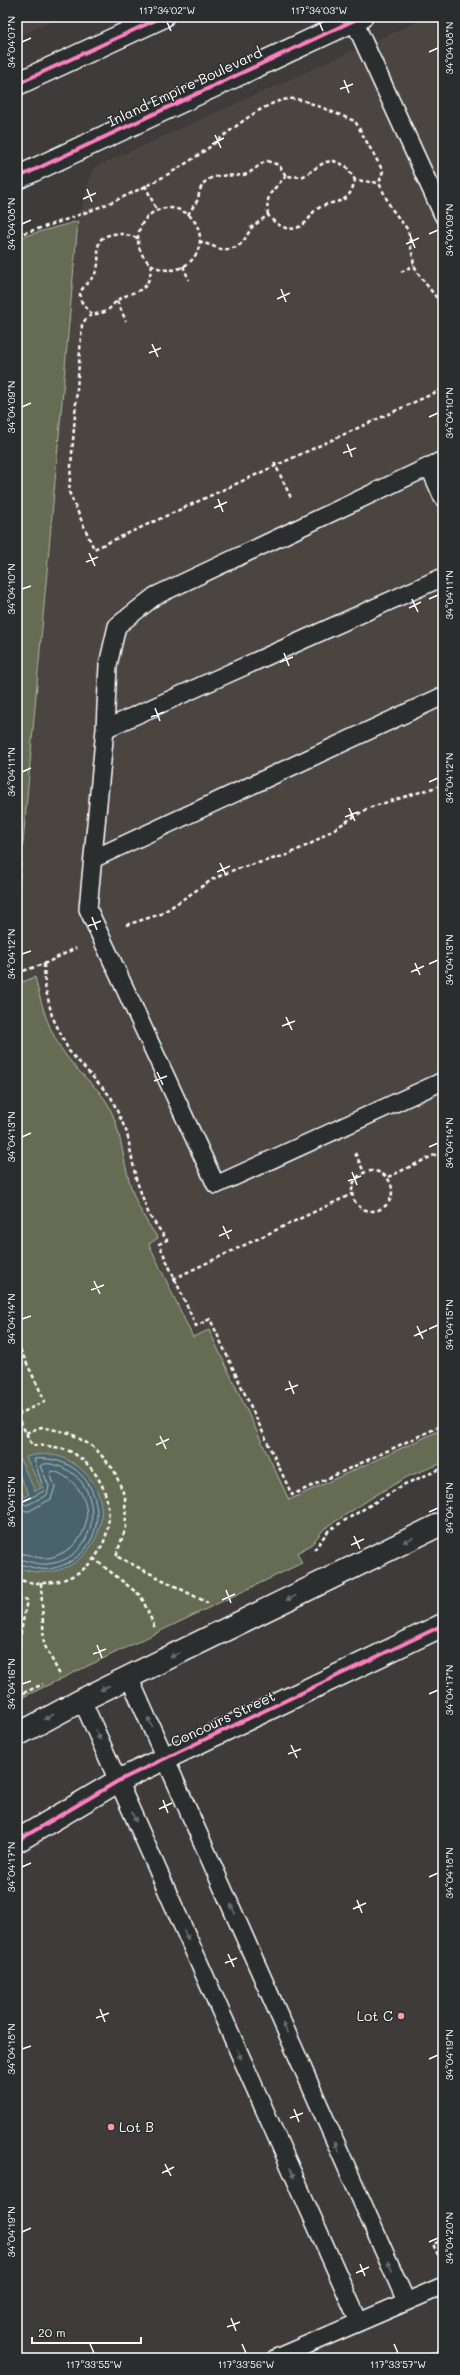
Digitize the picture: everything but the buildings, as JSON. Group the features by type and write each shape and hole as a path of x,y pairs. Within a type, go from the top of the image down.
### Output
{"street":[{"path":"17,84 162,17"},
{"name":"Inland Empire Boulevard","path":"17,178 356,18"},
{"path":"17,1735 82,1700 443,1523"},
{"name":"Concours Street","path":"17,1841 118,1781 443,1625"}],"lane":[{"path":"356,18 443,215"},
{"path":"443,498 436,463 156,596 117,626 108,665 105,730 88,909 216,1185 443,1081"},
{"path":"105,730 443,577"},
{"path":"93,859 443,696"},
{"path":"129,1677 406,2302"},
{"path":"82,1700 359,2322"},
{"path":"276,2358 443,2286"}],"path":[{"path":"17,234 83,214 145,186 207,149 252,114 280,102 295,99 355,121 383,171 379,183 391,208 408,230 414,265 419,275 443,306"},
{"path":"188,214 195,204 202,185 209,179 225,175 243,175 254,171 259,164 267,161 280,165 286,176"},
{"path":"334,161 346,166 355,180 353,189 346,200 317,209 307,221 293,229 278,226 268,215 267,206 269,194 286,176 302,177 325,162 334,161"},
{"path":"355,180 379,183"},
{"path":"145,186 157,211"},
{"path":"173,208 188,214 197,227 199,241 194,256 183,266 167,269 152,265 141,253 138,238 143,222 157,211 173,208"},
{"path":"199,241 223,250 237,247 243,242 252,227 268,215"},
{"path":"92,314 83,305 81,293 82,287 97,270 98,245 100,240 107,235 115,233 138,238"},
{"path":"152,265 150,278 142,290 117,301 105,311 92,314 82,325 69,492 94,549 276,467 443,389"},
{"path":"401,272 414,265"},
{"path":"183,266 189,280"},
{"path":"117,301 126,321"},
{"path":"274,462 303,526"},
{"path":"17,973 44,964 100,936 137,921 161,914 214,879 236,869 287,855 312,843 368,808 443,785"},
{"path":"44,964 45,986 52,1016 69,1051 111,1097 127,1133 138,1186 149,1215 167,1240 159,1244 173,1279 196,1326 210,1319 292,1495 443,1425"},
{"path":"388,1177 443,1151"},
{"path":"377,1170 388,1177 393,1189 389,1203 384,1208 377,1210 363,1209 358,1205 352,1194 354,1181 364,1172 377,1170"},
{"path":"173,1279 352,1194"},
{"path":"17,1343 45,1401 17,1415 32,1445 51,1446 72,1452 90,1466 103,1484 109,1505 109,1527 101,1548 88,1565 69,1578 48,1584 24,1582 17,1579"},
{"path":"26,1433 41,1428 70,1433 95,1448 114,1470 125,1498 126,1527 116,1556 207,1603 214,1600"},
{"path":"314,1551 329,1530 405,1484 443,1468"},
{"path":"93,1558 140,1596 155,1628"},
{"path":"41,1583 44,1644 60,1675"},
{"path":"17,1597 27,1600 17,1653"},
{"path":"438,2255 433,2244 443,2240"},
{"path":"423,2358 443,2349"}],"shaded area":[{"path":"17,17 62,17 17,37"},
{"path":"428,17 443,17 443,1463 409,1476 324,1529 299,1552 17,969 17,910 78,221 93,168"}],"green space":[{"path":"78,221 17,910 17,238"},
{"path":"17,969 23,982 35,977 44,1011 58,1043 71,1062 101,1094 109,1106 118,1132 133,1193 148,1224 158,1238 149,1244 193,1337 209,1330 289,1500 443,1429 443,1463 409,1476 379,1493 324,1529 312,1544 297,1553 302,1563 17,1700"}],"water":[{"path":"17,1453 35,1491 41,1488 26,1457 44,1454 57,1456 73,1463 91,1480 100,1500 101,1521 94,1541 81,1557 64,1568 42,1572 17,1567 17,1482 24,1497 29,1494 17,1470"}],"cycle path":[{"path":"17,84 162,17"},
{"path":"17,178 361,17"},
{"path":"17,1841 118,1781 443,1625"}],"place":[{"name":"Lot C","path":"401,2016"},
{"name":"Lot B","path":"111,2127"}]}
